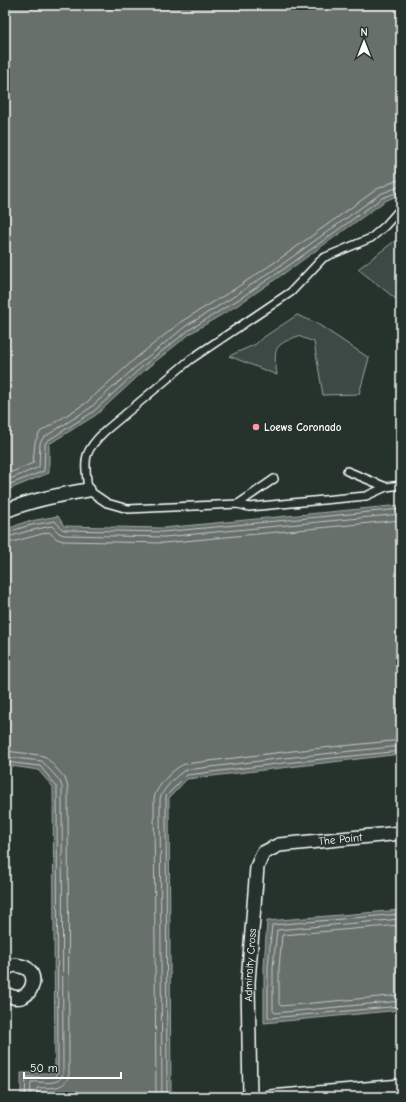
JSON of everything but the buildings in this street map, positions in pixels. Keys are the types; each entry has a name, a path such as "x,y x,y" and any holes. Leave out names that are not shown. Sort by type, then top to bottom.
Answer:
{"street":[{"path":"5,511 20,505 54,496 88,490"},
{"name":"The Point","path":"279,845 401,833"},
{"name":"Admiralty Cross","path":"250,1097 248,982 257,867 263,853 279,845"},
{"path":"5,970 16,965 23,966 29,970 33,984 30,991 25,996 18,998 10,997 5,993"},
{"path":"270,1097 401,1086"}],"lane":[{"path":"401,208 385,226 371,238 323,258 291,292 191,358 105,431 93,443 88,451 85,462 88,490 107,503 128,509 238,504 249,507 366,496 386,487 401,485"},
{"path":"347,471 386,487"},
{"path":"238,504 274,479"}],"shaded area":[{"path":"396,240 401,252 401,303 358,269"},
{"path":"297,315 316,323 369,358 359,394 323,395 314,342 298,336 279,346 275,354 277,375 229,356 256,344"}],"water":[{"path":"5,5 401,5 401,194 385,201 238,305 191,333 146,369 96,415 49,444 49,473 5,491"},
{"path":"401,505 401,754 187,779 169,798 171,1097 21,1097 21,1073 55,1073 53,787 38,770 5,765 5,530 25,522 58,516 64,526 163,528"},
{"path":"401,910 401,1010 264,1023 264,967 267,921"}],"place":[{"name":"Loews Coronado","path":"256,427"}]}
